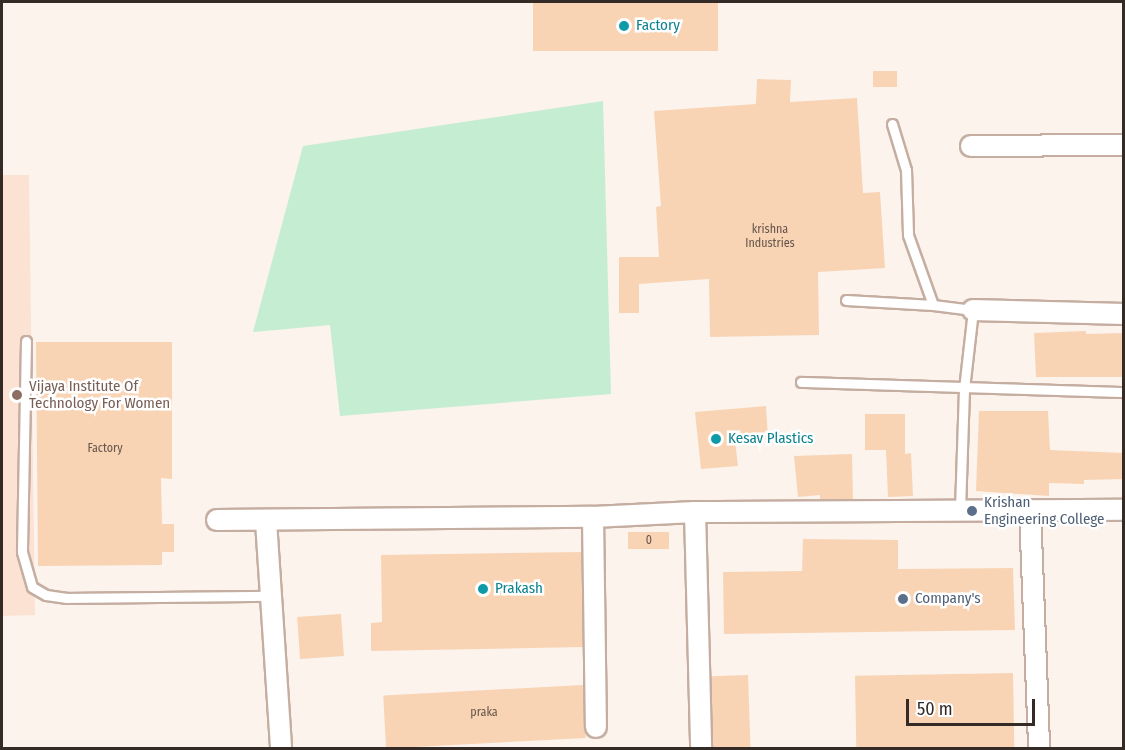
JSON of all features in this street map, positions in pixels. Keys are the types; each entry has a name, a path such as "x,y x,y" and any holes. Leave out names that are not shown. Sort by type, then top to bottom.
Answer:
{"street":[{"path":"971,146 1124,145"},
{"path":"973,310 1124,314"},
{"path":"1030,510 1039,748"},
{"path":"217,520 593,517 695,512 1124,510"},
{"path":"695,512 701,748"},
{"path":"593,517 596,727"},
{"path":"266,521 281,748"}],"lane":[{"path":"892,124 906,170 908,235 933,305"},
{"path":"846,300 933,305 973,310 964,389 960,511"},
{"path":"26,341 22,552 32,587 46,595 67,598 271,596"},
{"path":"801,382 964,389 1124,392"}],"shaded area":[{"name":"Vijaya Institute Of Technology For Women","path":"2,175 29,175 35,615 2,616"}],"green space":[{"path":"603,101 611,394 340,416 330,325 253,332 303,146"}],"building":[{"name":"Factory","path":"533,2 718,2 718,51 533,51"},
{"path":"873,71 897,71 897,87 873,87"},
{"path":"757,79 791,80 790,102 857,98 863,193 880,192 885,268 818,272 819,335 710,337 709,279 639,284 639,313 619,313 619,257 659,257 656,207 661,206 654,111 756,104"},
{"path":"1086,331 1086,334 1124,333 1124,377 1036,377 1034,333"},
{"path":"36,342 172,342 172,479 161,478 162,524 174,524 174,552 162,552 162,565 38,566"},
{"name":"Kesav Plastics","path":"766,406 768,439 735,440 738,466 701,469 695,412"},
{"path":"979,411 1048,411 1050,450 1124,453 1124,479 1084,480 1084,484 1049,483 1049,496 976,491"},
{"path":"865,414 905,414 905,454 911,453 913,496 888,497 886,450 865,450"},
{"path":"852,454 853,499 820,499 820,495 798,497 794,456"},
{"path":"628,532 669,532 669,549 628,549"},
{"path":"803,539 898,540 898,569 1013,568 1015,630 724,634 723,572 802,571"},
{"name":"Prakash","path":"582,552 583,647 371,651 371,623 382,622 381,555"},
{"path":"341,614 344,656 300,659 297,617"},
{"path":"1013,673 1014,748 856,748 855,676"},
{"path":"748,675 751,748 714,748 711,676"},
{"path":"583,685 586,738 386,748 383,695"}],"place":[{"name":"Factory","path":"624,26"},
{"name":"Vijaya Institute Of Technology For Women","path":"17,395"},
{"name":"Kesav Plastics","path":"716,439"},
{"name":"Krishan Engineering College","path":"972,511"},
{"name":"Prakash","path":"483,589"},
{"name":"Company's","path":"903,599"}]}
